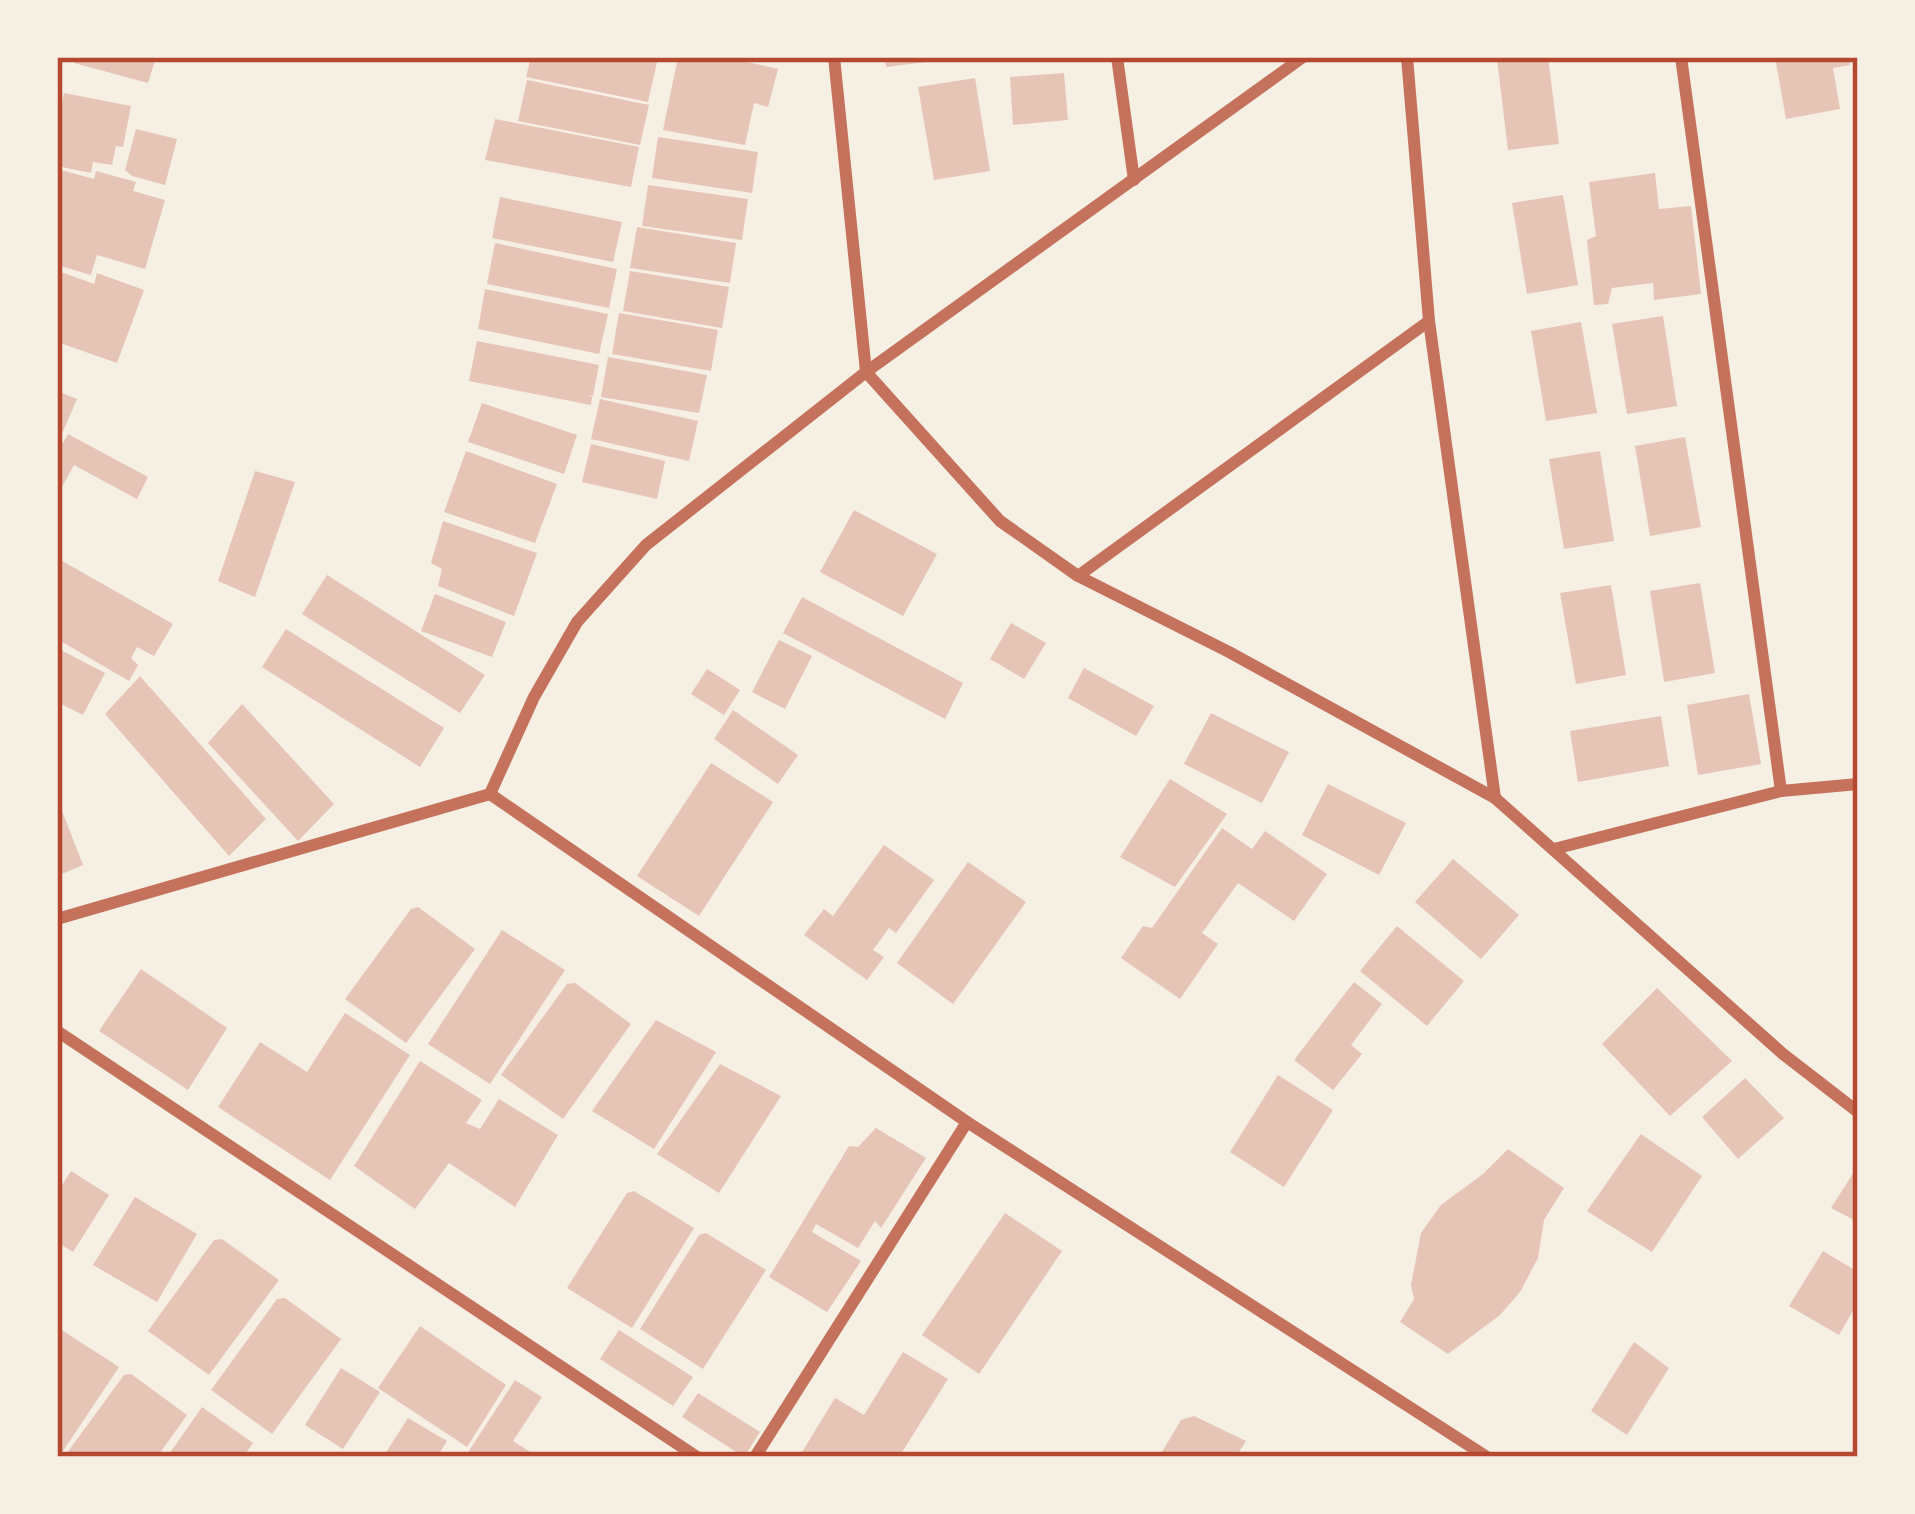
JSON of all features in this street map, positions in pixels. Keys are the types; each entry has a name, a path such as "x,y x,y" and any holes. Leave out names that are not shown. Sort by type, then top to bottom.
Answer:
{"street":[{"path":"834,57 866,372 1000,521 1078,576 1229,652 1495,798 1783,1054 1855,1106"},
{"path":"1117,57 1134,180"},
{"path":"57,920 490,794 534,698 577,622 646,545 866,372 1303,57"},
{"path":"1407,57 1429,322 1495,798"},
{"path":"1681,57 1781,790"},
{"path":"1078,576 1429,322"},
{"path":"1554,849 1781,790 1858,784"},
{"path":"490,794 967,1122 1487,1457"},
{"path":"57,1031 697,1457"},
{"path":"755,1457 967,1122"}],"building":[{"path":"76,57 156,57 148,83 74,63"},
{"path":"531,57 631,57 657,62 648,102 526,77"},
{"path":"678,57 726,57 778,69 768,107 754,103 745,145 663,130"},
{"path":"885,57 943,57 943,60 886,67"},
{"path":"1548,57 1559,144 1508,150 1497,59"},
{"path":"1775,57 1848,57 1850,65 1833,68 1840,109 1786,119"},
{"path":"1064,73 1068,120 1013,125 1010,77"},
{"path":"975,78 990,171 934,180 918,87"},
{"path":"527,80 649,105 640,145 518,121"},
{"path":"64,93 131,106 123,147 116,146 112,165 93,162 91,173 57,166 57,125"},
{"path":"495,119 639,147 631,187 485,160"},
{"path":"136,129 177,139 165,185 125,170"},
{"path":"658,137 758,152 752,193 652,178"},
{"path":"57,169 94,179 96,171 136,182 133,191 165,200 145,269 97,255 91,275 57,265"},
{"path":"1655,173 1659,209 1691,206 1701,294 1654,300 1653,283 1612,288 1608,304 1594,305 1587,240 1596,236 1589,182"},
{"path":"648,185 748,199 742,240 642,226"},
{"path":"1563,195 1578,285 1527,294 1512,203"},
{"path":"500,197 622,222 613,262 492,238"},
{"path":"637,227 736,243 730,283 630,268"},
{"path":"495,243 617,269 609,308 487,284"},
{"path":"630,271 729,287 722,328 623,311"},
{"path":"61,272 94,284 97,273 144,290 117,363 57,342"},
{"path":"485,289 608,314 599,354 478,329"},
{"path":"619,313 718,330 711,371 612,354"},
{"path":"1663,316 1677,406 1627,414 1612,324"},
{"path":"1581,322 1597,413 1546,421 1531,331"},
{"path":"477,341 599,365 593,396 589,395 591,405 469,381"},
{"path":"608,357 707,375 699,413 601,397"},
{"path":"57,391 77,399 61,436 57,434"},
{"path":"600,399 698,421 689,461 591,439"},
{"path":"482,403 577,435 564,474 468,442"},
{"path":"68,434 148,477 137,499 74,465 57,496 57,439 63,443"},
{"path":"1685,437 1701,527 1650,536 1635,446"},
{"path":"591,444 665,461 657,499 582,482"},
{"path":"466,451 557,484 535,543 444,512"},
{"path":"1600,451 1614,541 1564,549 1549,459"},
{"path":"255,471 295,482 255,597 218,581"},
{"path":"854,510 937,554 903,616 820,572"},
{"path":"443,521 537,553 514,616 438,586 442,569 431,563"},
{"path":"57,558 173,624 154,656 137,647 131,658 138,665 129,681 57,639"},
{"path":"327,575 485,675 460,713 302,614"},
{"path":"1700,583 1715,673 1664,682 1650,591"},
{"path":"1611,585 1626,675 1576,684 1560,593"},
{"path":"435,594 506,622 492,657 421,631"},
{"path":"802,597 963,683 945,719 783,633"},
{"path":"1011,623 1046,643 1024,679 990,659"},
{"path":"286,629 444,728 420,767 262,667"},
{"path":"779,640 812,656 785,709 752,692"},
{"path":"57,648 105,673 83,715 57,702"},
{"path":"1084,668 1154,706 1136,736 1068,698"},
{"path":"707,669 740,690 724,715 691,694"},
{"path":"140,676 266,819 229,856 105,714"},
{"path":"1749,694 1761,764 1698,775 1687,705"},
{"path":"242,704 334,804 298,841 208,743"},
{"path":"733,710 798,755 778,784 714,739"},
{"path":"1211,713 1289,752 1262,803 1184,764"},
{"path":"1661,716 1669,766 1578,782 1570,731"},
{"path":"711,763 773,802 699,916 637,876"},
{"path":"1170,779 1227,814 1175,887 1120,857"},
{"path":"1328,784 1406,823 1379,875 1302,835"},
{"path":"57,798 83,865 57,876"},
{"path":"1222,828 1252,849 1265,831 1327,874 1294,921 1238,883 1202,933 1218,944 1180,999 1121,958 1143,926 1152,928"},
{"path":"884,845 934,880 896,933 889,928 873,950 884,957 867,980 804,935 824,909 833,916"},
{"path":"1453,859 1519,915 1481,959 1415,902"},
{"path":"968,862 1026,902 953,1004 897,963"},
{"path":"418,907 475,949 406,1043 345,999 411,909"},
{"path":"1397,926 1464,981 1427,1026 1360,971"},
{"path":"502,930 565,970 490,1084 428,1044"},
{"path":"141,969 227,1028 188,1090 99,1031"},
{"path":"1354,982 1382,1004 1351,1045 1362,1054 1333,1090 1294,1060"},
{"path":"575,983 631,1024 563,1119 501,1075 567,984"},
{"path":"1657,988 1732,1061 1670,1116 1602,1044"},
{"path":"345,1013 410,1055 330,1180 218,1107 260,1042 307,1072"},
{"path":"656,1020 716,1052 654,1149 592,1111"},
{"path":"420,1061 482,1100 466,1123 480,1129 499,1099 558,1135 515,1207 449,1163 415,1209 354,1166"},
{"path":"720,1064 781,1096 719,1193 657,1154"},
{"path":"1278,1075 1333,1110 1284,1187 1230,1152"},
{"path":"1745,1078 1784,1118 1738,1159 1702,1117"},
{"path":"876,1128 926,1158 881,1228 875,1221 858,1248 816,1224 812,1232 861,1261 827,1312 769,1277 849,1146 858,1147"},
{"path":"1641,1134 1702,1176 1652,1252 1587,1211"},
{"path":"1508,1149 1564,1188 1544,1220 1538,1258 1520,1292 1500,1315 1448,1354 1400,1322 1414,1299 1411,1285 1421,1233 1441,1205"},
{"path":"71,1171 109,1195 73,1252 57,1242 57,1193"},
{"path":"1854,1172 1858,1175 1858,1222 1831,1208"},
{"path":"634,1191 694,1228 632,1328 567,1288 627,1193"},
{"path":"135,1197 197,1234 157,1302 93,1265"},
{"path":"1005,1213 1062,1251 979,1374 922,1335"},
{"path":"706,1233 766,1270 703,1369 640,1329 699,1235"},
{"path":"222,1239 279,1280 209,1375 148,1331 214,1240"},
{"path":"1823,1251 1858,1272 1858,1302 1839,1335 1789,1306"},
{"path":"285,1298 341,1339 272,1434 211,1390 277,1299"},
{"path":"420,1326 506,1385 467,1447 378,1388"},
{"path":"57,1329 119,1367 59,1457 57,1457"},
{"path":"619,1330 693,1377 673,1406 600,1359"},
{"path":"1634,1342 1669,1368 1627,1435 1591,1411"},
{"path":"903,1352 948,1379 899,1457 799,1457 835,1398 864,1415"},
{"path":"341,1368 380,1392 343,1449 305,1425"},
{"path":"131,1374 187,1415 157,1457 64,1457 124,1375"},
{"path":"515,1380 542,1397 513,1441 538,1457 465,1457"},
{"path":"698,1393 760,1432 744,1457 682,1417"},
{"path":"202,1407 253,1443 243,1457 167,1457"},
{"path":"1194,1416 1246,1441 1236,1457 1159,1457 1181,1420"},
{"path":"408,1418 447,1441 437,1457 383,1457"}]}
